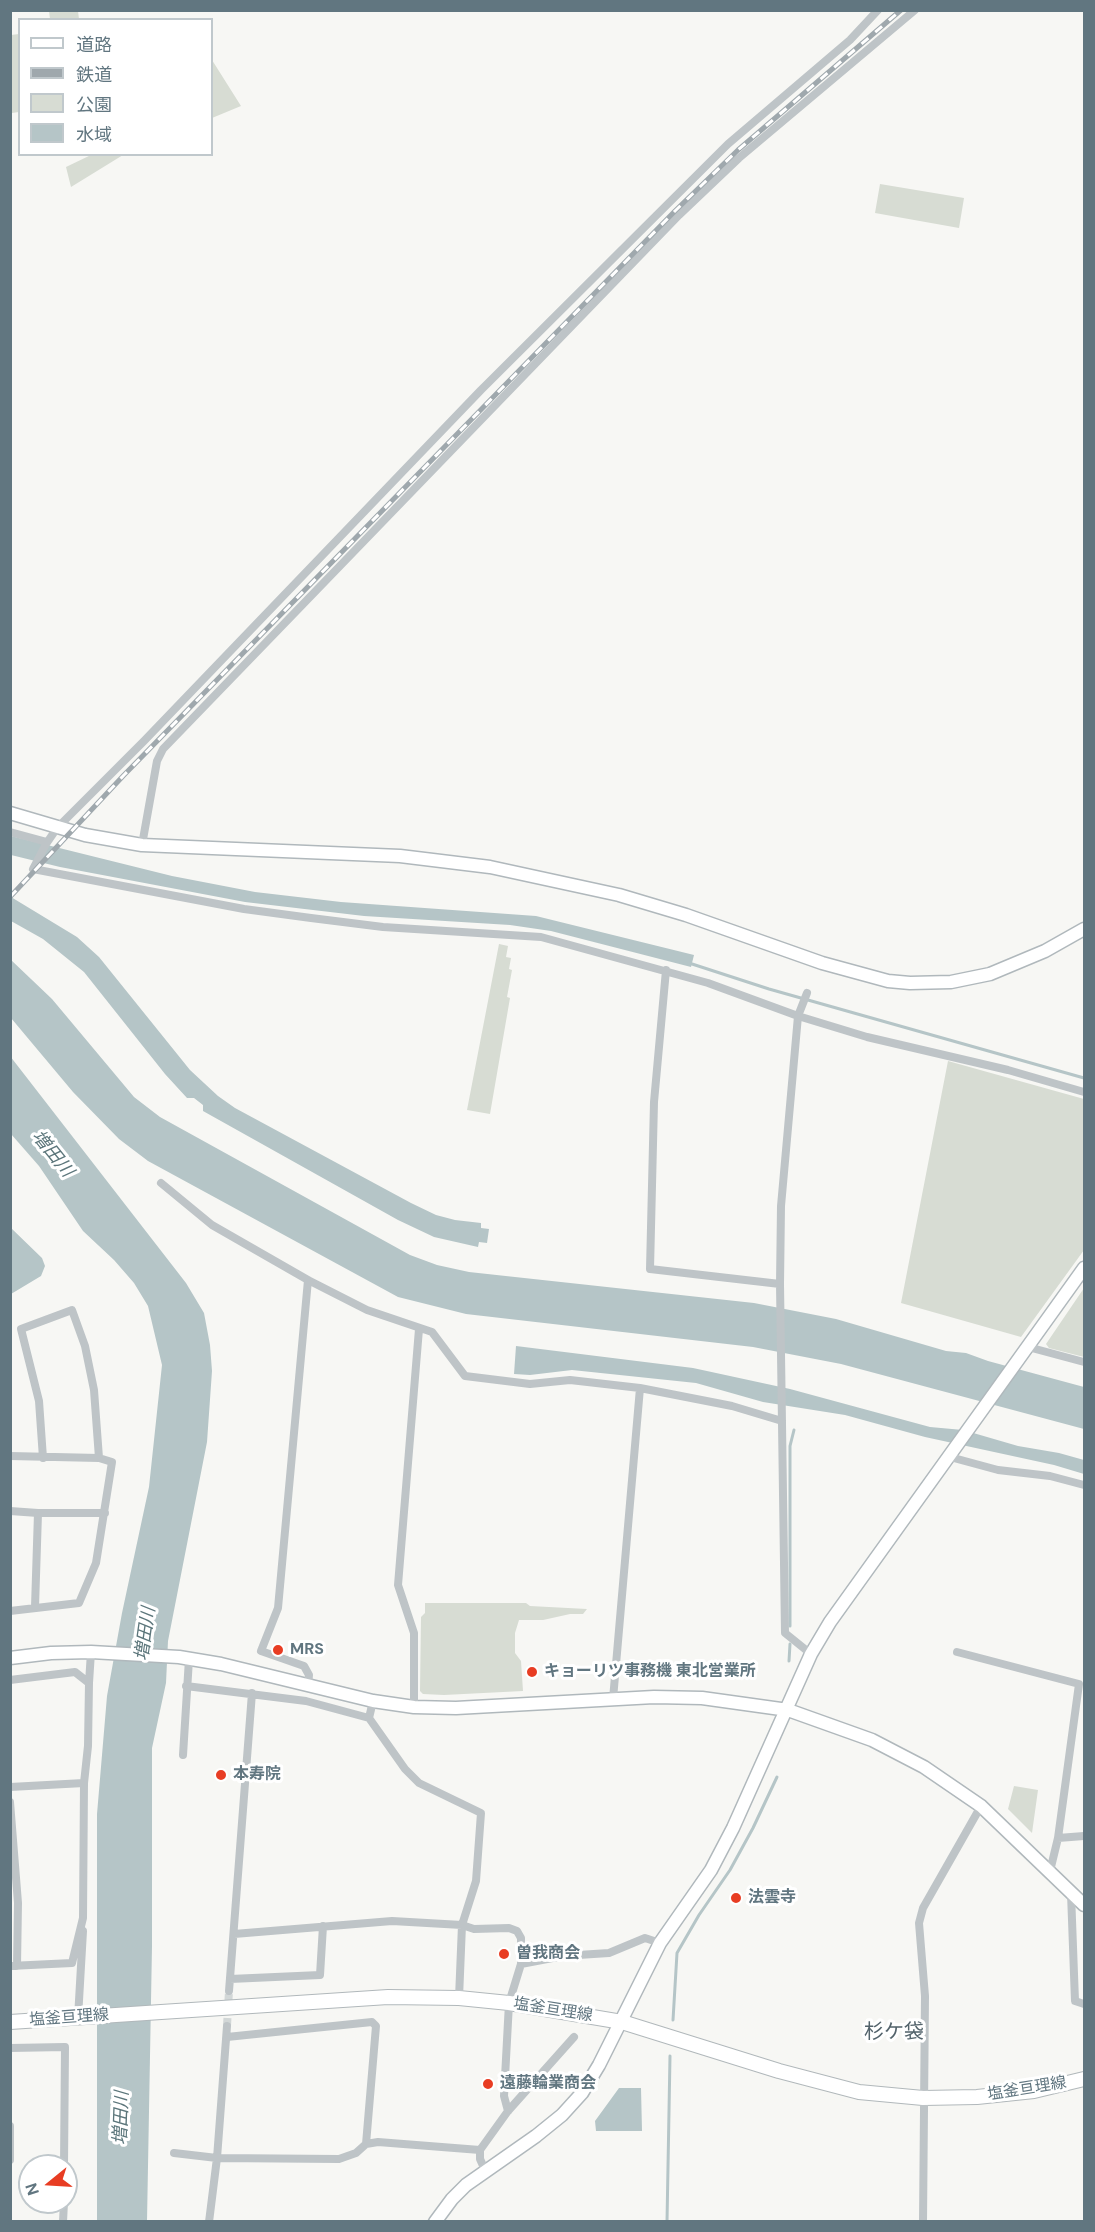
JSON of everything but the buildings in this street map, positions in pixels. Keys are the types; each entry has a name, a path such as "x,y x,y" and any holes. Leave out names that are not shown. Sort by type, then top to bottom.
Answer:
{"main road":[{"name":"塩釜亘理線","path":"10,2022 388,1997 459,1998 509,2003 622,2022 819,2083 859,2092 923,2098 977,2097 1034,2091 1084,2079"}],"street":[{"path":"878,10 850,40 728,144 562,308 144,741 57,828 46,843 33,869 255,911 383,927 541,937 666,970 867,1037 1008,1070 1084,1092"},
{"path":"142,845 157,761 163,749 679,215 739,158 915,10"},
{"path":"10,813 85,835 142,845 400,856 490,867 619,895 686,915 845,970 888,981 951,982 990,974 1045,951 1084,929"},
{"path":"10,832 46,843"},
{"path":"666,970 654,1102 650,1269 780,1284"},
{"path":"807,993 799,1014 781,1206 780,1299 785,1633 811,1654"},
{"path":"161,1183 212,1225 308,1280 367,1310 432,1332 465,1376 530,1384 570,1380 640,1388 732,1406 782,1419"},
{"path":"435,2222 452,2199 485,2170 536,2136 562,2115 582,2093 622,2022 660,1943 711,1870 788,1710 811,1654 830,1622 1084,1268"},
{"path":"308,1280 278,1608 261,1651 304,1666 309,1675 309,1686"},
{"path":"10,1332 72,1310 85,1346 94,1390 99,1458"},
{"path":"21,1329 39,1401 43,1458"},
{"path":"414,1707 414,1633 398,1585 418,1329"},
{"path":"1028,1347 1084,1362"},
{"path":"613,1698 640,1388"},
{"path":"952,1454 998,1470 1050,1476 1084,1485"},
{"path":"10,1456 99,1458 112,1462 96,1563 79,1603 10,1611"},
{"path":"10,1511 105,1513"},
{"path":"34,1607 38,1513"},
{"path":"81,2018 84,1783 88,1746 89,1683 97,1652"},
{"path":"10,1658 51,1653 97,1652 184,1658 221,1664 373,1701 414,1707 456,1708 613,1698 702,1698 788,1710 882,1745 924,1767 981,1806 1084,1905"},
{"path":"957,1652 1079,1684 1058,1838 1050,1870"},
{"path":"183,1755 186,1686 184,1658"},
{"path":"10,1680 75,1672 89,1683"},
{"path":"186,1686 306,1701 369,1718 405,1769 419,1783 481,1813 476,1881 462,1925 459,1998"},
{"path":"229,1991 252,1693"},
{"path":"369,1718 373,1701"},
{"path":"10,1787 84,1783"},
{"path":"10,1802 18,1903 14,1966 72,1963 83,1918"},
{"path":"923,2222 925,1996 919,1923 923,1908 981,1806"},
{"path":"1058,1838 1084,1836"},
{"path":"1071,1893 1075,2001 1084,2004"},
{"path":"234,1934 392,1921 462,1925 474,1929 509,1928 517,1931 520,1938 521,1964 509,2003 504,2096 508,2111"},
{"path":"230,1979 320,1975 322,1926"},
{"path":"521,1964 563,1956 609,1953 645,1938 660,1943"},
{"path":"226,2037 372,2022 376,2026 366,2144"},
{"path":"209,2222 217,2158 227,2026"},
{"path":"485,2170 480,2159 480,2150 508,2111 574,2037"},
{"path":"10,2048 65,2047 64,2154"},
{"path":"10,2126 10,2160"},
{"path":"174,2154 217,2158 339,2159 356,2153 366,2144 378,2142 480,2150"}],"green space":[{"path":"49,11 78,11 79,18 50,18"},
{"path":"18,34 18,112 12,113 11,35"},
{"path":"213,62 241,106 213,118"},
{"path":"89,156 121,156 71,187 66,167"},
{"path":"880,184 964,198 959,228 875,213"},
{"path":"499,944 508,946 506,957 511,958 509,969 512,970 507,997 510,998 490,1114 467,1110"},
{"path":"948,1061 1084,1099 1084,1250 1021,1337 901,1303"},
{"path":"1084,1288 1084,1357 1049,1348 1046,1344"},
{"path":"425,1603 526,1603 530,1606 587,1609 583,1614 570,1614 543,1620 519,1620 515,1633 515,1653 521,1661 523,1691 444,1695 423,1694 420,1691 421,1617 425,1613"},
{"path":"1014,1786 1038,1790 1032,1833 1008,1809"}],"water":[{"path":"11,836 172,876 255,892 341,902 536,916 694,955 691,967 551,931 510,925 364,916 245,902 60,867 11,855"},
{"path":"11,897 77,937 99,957 190,1070 218,1096 235,1108 411,1203 436,1215 481,1223 481,1228 489,1229 487,1243 479,1242 478,1247 434,1237 398,1220 203,1111 203,1105 194,1098 187,1098 165,1074 84,972 43,939 11,921"},
{"path":"10,959 52,999 134,1097 160,1117 410,1255 437,1265 469,1272 754,1303 836,1319 1084,1387 1084,1429 841,1364 753,1347 466,1314 398,1297 148,1161 119,1139 73,1092 11,1018"},
{"name":"増田川","path":"10,1056 186,1283 204,1313 210,1345 212,1371 207,1442 168,1641 166,1683 152,1748 152,1946 147,2221 97,2221 97,1814 107,1696 149,1487 162,1365 148,1306 134,1283 114,1260 83,1231 39,1166 11,1134"},
{"path":"11,1228 42,1258 45,1266 41,1276 11,1294"},
{"path":"516,1346 693,1368 790,1389 930,1427 963,1430 1018,1446 1084,1460 1084,1474 1054,1465 925,1437 845,1415 763,1402 696,1383 572,1370 530,1375 514,1374"},
{"path":"619,2088 641,2088 642,2131 596,2131 595,2121"}],"waterway":[{"path":"689,963 769,989 1084,1078"},
{"path":"790,1626 790,1446 794,1430"},
{"path":"789,1661 790,1644"},
{"path":"673,2020 677,1953 699,1915 730,1870 777,1777"},
{"path":"667,2222 670,2056"}],"tunnel":[{"path":"227,2026 229,1991"}],"railway":[{"path":"10,897 124,775 675,211 738,150 901,10"}],"place":[{"name":"MRS","path":"278,1650"},
{"name":"キョーリツ事務機 東北営業所","path":"532,1672"},
{"name":"本寿院","path":"221,1775"},
{"name":"法雲寺","path":"736,1898"},
{"name":"曽我商会","path":"504,1954"},
{"name":"遠藤輪業商会","path":"488,2084"}],"district":[{"name":"杉ケ袋","path":"894,2033"}]}
